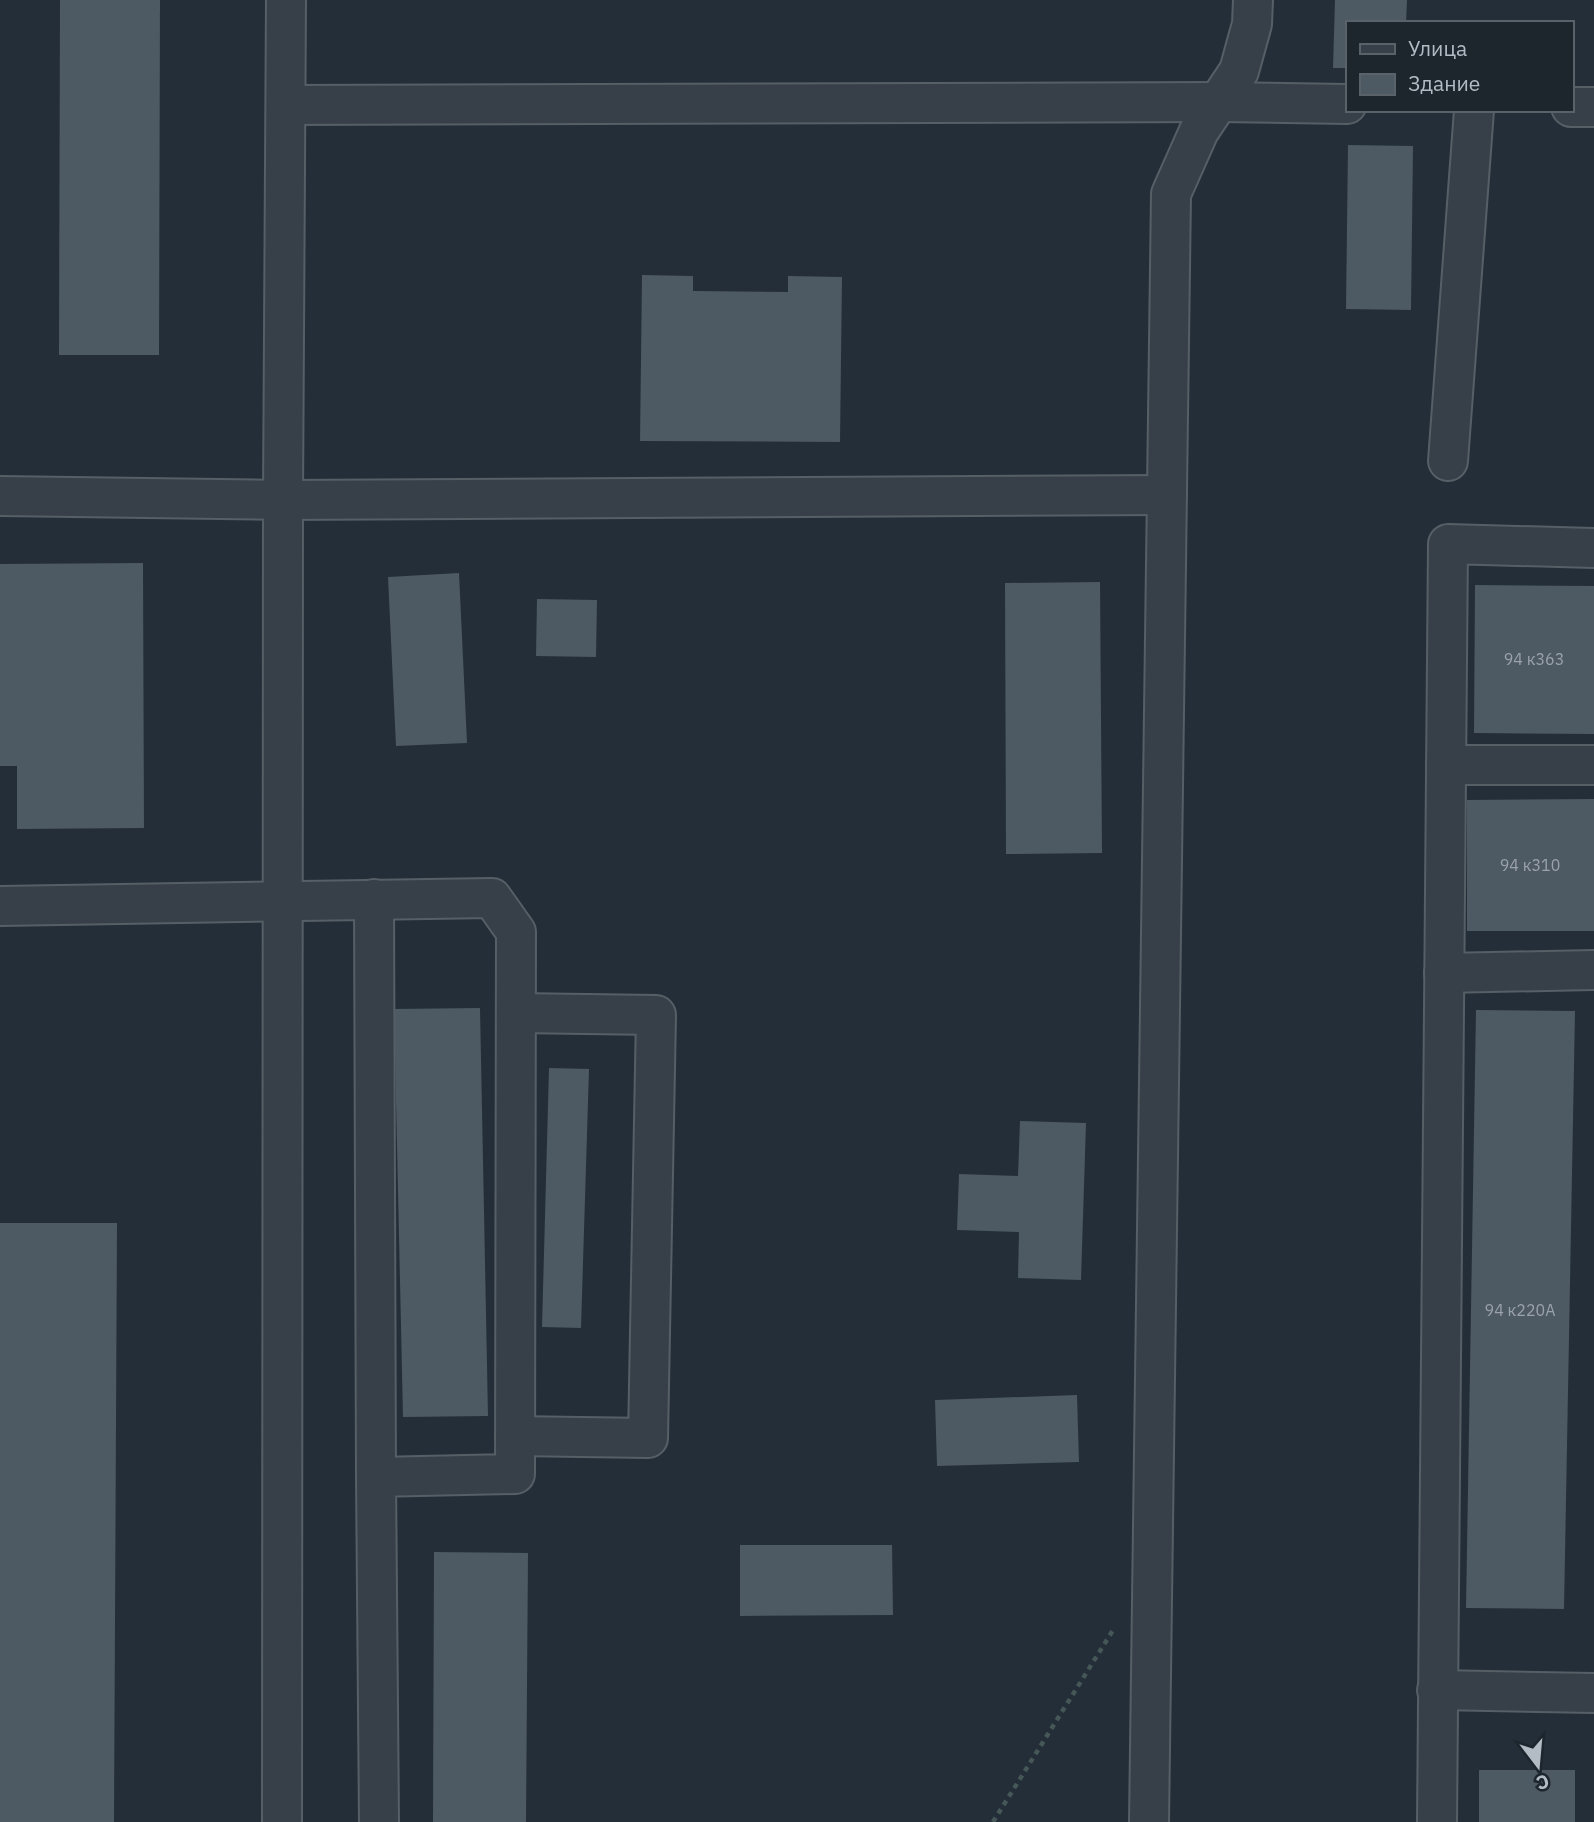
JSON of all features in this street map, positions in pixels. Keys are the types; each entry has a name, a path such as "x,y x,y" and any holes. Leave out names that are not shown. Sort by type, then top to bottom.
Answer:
{"lane":[{"path":"282,1822 286,0"},
{"path":"1149,1822 1171,194 1199,131 1239,71 1252,24 1253,0"},
{"path":"286,105 1218,102 1346,104"},
{"path":"1573,107 1594,107"},
{"path":"1448,461 1474,112"},
{"path":"0,496 283,500 1167,495"},
{"path":"1437,1822 1448,544 1594,548"},
{"path":"1446,765 1594,765"},
{"path":"0,906 492,898 516,932 515,1474 376,1477"},
{"path":"373,899 379,1822"},
{"path":"1444,973 1594,970"},
{"path":"515,1436 648,1438 656,1015 516,1013"},
{"path":"1437,1690 1594,1693"}],"path":[{"path":"993,1822 1116,1625"}],"building":[{"path":"60,0 160,0 159,355 59,355"},
{"path":"1335,0 1407,0 1406,21 1346,21 1346,68 1333,68"},
{"path":"1348,145 1413,146 1411,310 1346,309"},
{"path":"642,275 693,276 693,291 788,292 788,276 842,277 840,442 640,441"},
{"path":"143,563 144,828 17,829 17,766 0,766 0,564"},
{"path":"459,573 467,743 396,746 388,577"},
{"path":"1100,582 1102,853 1006,854 1005,583"},
{"path":"1475,585 1594,586 1594,734 1474,733"},
{"path":"537,599 597,600 596,657 536,656"},
{"path":"1594,799 1594,931 1467,931 1467,800"},
{"path":"480,1008 488,1416 403,1417 394,1009"},
{"path":"1476,1010 1575,1011 1564,1609 1466,1608"},
{"path":"549,1068 589,1069 581,1328 542,1327"},
{"path":"1020,1121 1086,1123 1081,1280 1018,1278 1019,1232 957,1230 959,1174 1018,1176"},
{"path":"0,1223 117,1223 114,1822 0,1822"},
{"path":"1077,1395 1079,1462 937,1466 935,1400"},
{"path":"740,1545 892,1545 893,1615 740,1616"},
{"path":"434,1552 528,1553 526,1822 433,1822"},
{"path":"1479,1770 1575,1770 1575,1822 1479,1822"}]}
